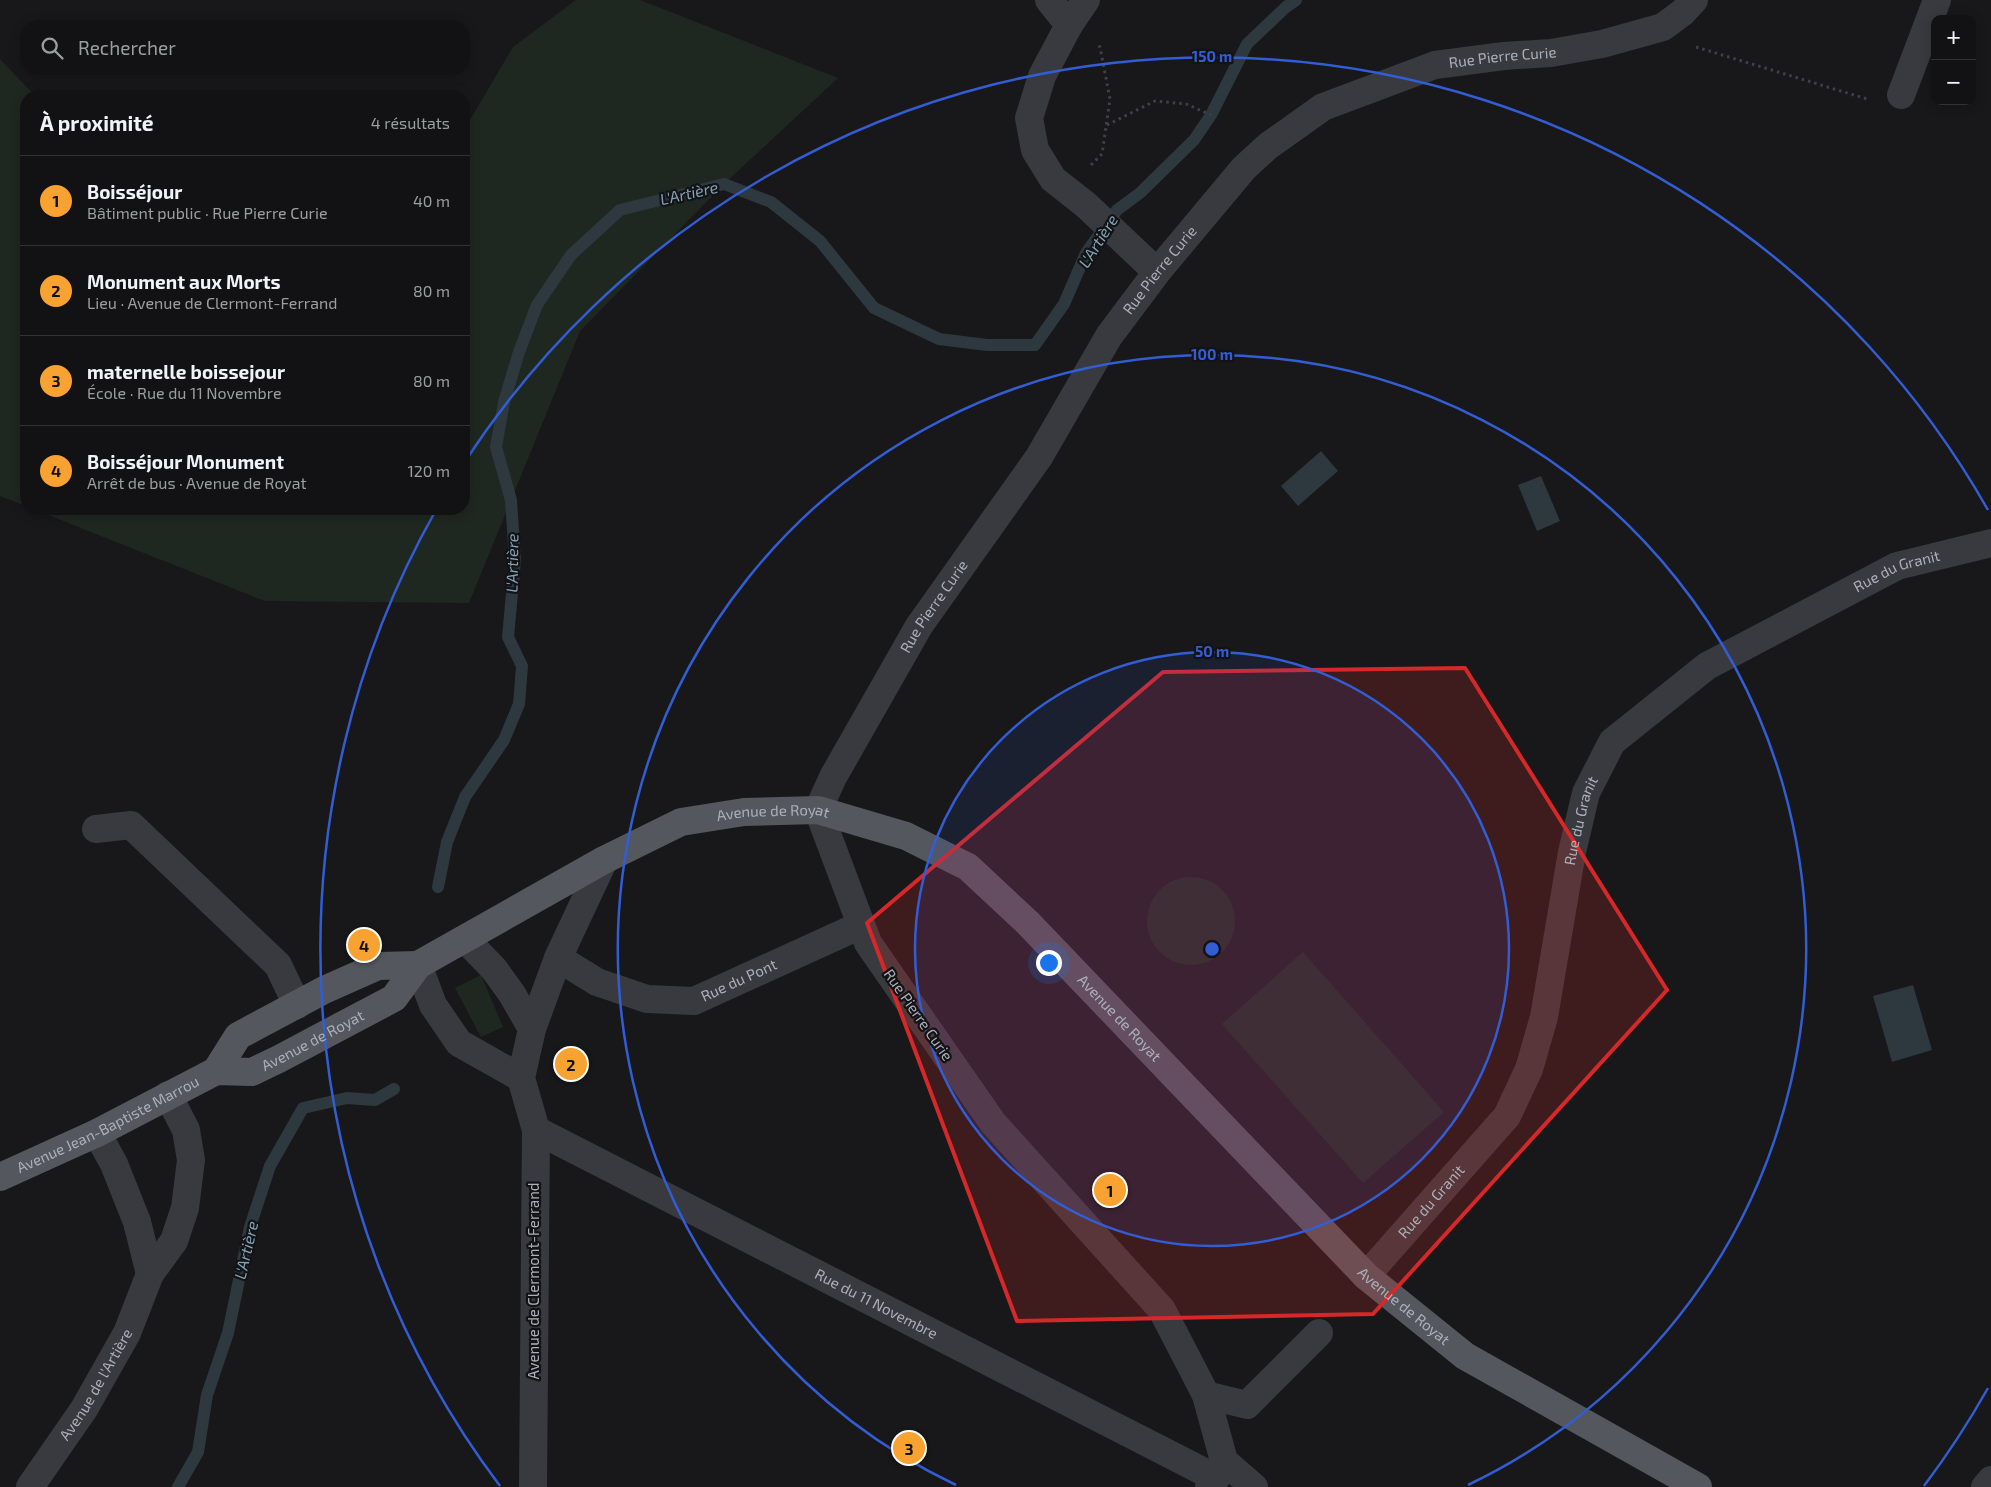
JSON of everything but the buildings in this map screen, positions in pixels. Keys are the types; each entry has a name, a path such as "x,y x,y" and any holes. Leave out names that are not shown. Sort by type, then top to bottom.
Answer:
{"main road":[{"name":"Avenue de Royat","path":"216,1071 252,1072 394,998 418,965 604,860 681,822 744,812 818,810 906,836 968,867 1028,923 1366,1276 1465,1356 1698,1487"},
{"name":"Avenue de Royat","path":"216,1071 238,1036 324,990 378,966 418,965"},
{"name":"Avenue Jean-Baptiste Marrou","path":"0,1177 97,1132 216,1071"}],"street":[{"path":"1049,0 1070,25"},
{"path":"1086,0 1042,76 1028,118 1035,150 1053,178 1086,205 1157,272"},
{"name":"Rue Pierre Curie","path":"1216,1476 1206,1395 1162,1310 993,1123 868,943 818,810 833,776 919,626 1039,457 1110,336 1157,272 1244,168 1268,146 1323,107 1435,65 1504,56 1551,53 1602,44 1663,28 1683,12 1694,0"},
{"path":"1901,95 1937,0"},
{"name":"Rue du Granit","path":"1366,1276 1508,1116 1529,1069 1544,1017 1572,852 1586,794 1612,742 1707,666 1897,566 1991,543"},
{"path":"96,829 131,825 278,965 297,1005"},
{"name":"Avenue de Clermont-Ferrand","path":"534,1487 536,1130 521,1078 532,1029 558,958 604,860"},
{"name":"Rue du Pont","path":"558,958 597,982 647,999 694,1001 861,925"},
{"path":"465,939 494,969 512,994 532,1029"},
{"path":"418,965 433,1005 459,1043 521,1078"},
{"name":"Avenue de l'Artière","path":"30,1487 84,1409 127,1333 150,1274 174,1241 186,1208 191,1160 186,1130 168,1095"},
{"name":"Rue du 11 Novembre","path":"536,1130 1216,1476 1254,1487"},
{"path":"97,1132 114,1164 137,1222 150,1274"},
{"path":"1206,1395 1248,1405 1319,1333"},
{"path":"1985,1487 1991,1480"}],"path":[{"path":"1070,25 1100,47 1110,99 1102,154"},
{"path":"1663,28 1690,45 1877,102 1901,95"},
{"path":"1107,125 1155,101 1186,104 1211,115"}],"highlighted area":[{"path":"1465,668 1667,990 1373,1314 1017,1321 867,923 1163,672"}],"shaded area":[{"path":"576,0 640,0 838,78 724,184 580,331 469,603 265,601 48,515 470,515 470,120 513,47"},
{"path":"0,59 29,90 20,90 20,504 0,496"},
{"path":"1321,451 1338,471 1298,506 1281,486"},
{"path":"1541,476 1560,521 1537,531 1518,485"},
{"path":"1191,877 1208,880 1222,890 1232,904 1235,921 1232,938 1222,952 1208,962 1191,965 1174,962 1160,952 1150,938 1147,921 1150,904 1160,890 1174,880"},
{"path":"1303,952 1444,1112 1363,1183 1222,1024"},
{"path":"481,975 503,1027 481,1037 455,988"},
{"path":"1913,985 1932,1050 1892,1062 1873,996"}],"waterway":[{"name":"L'Artière","path":"438,887 447,842 465,797 504,740 519,704 522,666 508,637 515,560 511,500 496,447 504,402 519,352 537,305 571,255 620,210 724,184 771,202 820,241 874,308 939,339 987,345 1035,345 1064,304 1086,253 1117,210 1140,193 1194,140 1211,115 1247,44 1296,0"},
{"name":"L'Artière","path":"178,1487 198,1452 207,1395 228,1333 250,1227 270,1166 303,1108 347,1098 375,1100 394,1089"}],"place":[{"name":"Boisséjour Monument","path":"364,945"},
{"name":"Monument aux Morts","path":"571,1064"},
{"name":"Boisséjour","path":"1110,1190"},
{"name":"maternelle boissejour","path":"909,1448"}]}
